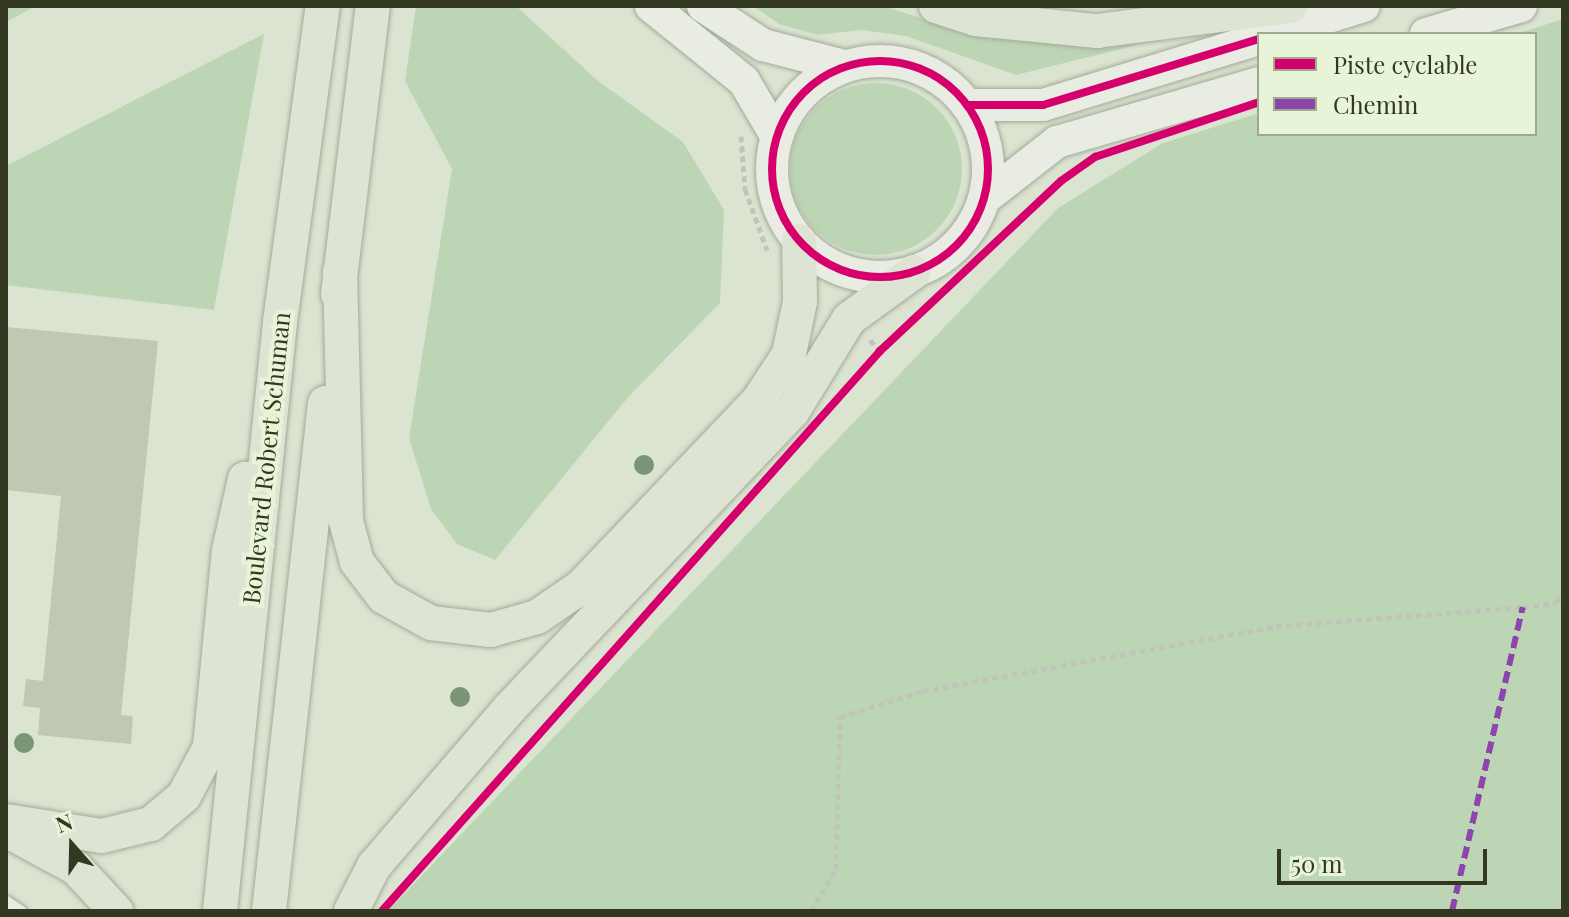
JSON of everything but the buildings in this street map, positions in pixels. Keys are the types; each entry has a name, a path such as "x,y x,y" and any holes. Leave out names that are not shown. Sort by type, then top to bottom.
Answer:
{"main road":[{"name":"Boulevard Robert Schuman","path":"220,911 280,322 323,6"},
{"path":"269,911 340,271 373,6"},
{"path":"651,6 744,81 777,137"},
{"path":"703,6 763,45 845,66 913,66 967,105 988,167 984,199"},
{"path":"936,6 976,19 1097,31 1290,6"},
{"path":"1280,32 1364,6"},
{"path":"1433,32 1521,6"},
{"path":"967,105 1043,105 1257,40"},
{"path":"340,271 346,521 357,562 384,597 431,623 491,630 537,617 581,587 759,400 789,354 800,302 774,192 777,137 803,93 845,66"},
{"path":"351,911 374,866 509,709 792,412 849,319 957,244 984,199 1057,142 1257,84"},
{"path":"786,251 852,273 914,272"},
{"path":"6,821 102,836 151,824 200,773 210,747 229,551 280,322"},
{"path":"6,830 76,868 116,911"}],"lane":[{"path":"6,901 21,911"}],"path":[{"path":"739,120 745,189 786,251"},
{"path":"849,319 880,351"},
{"path":"874,360 889,344"},
{"path":"811,911 836,869 840,717 923,691 1276,626 1523,607 1556,603 1563,593"}],"green space":[{"path":"6,6 36,6 6,22"},
{"path":"416,6 516,6 598,81 683,142 724,210 720,303 629,396 495,560 457,544 431,509 409,438 452,169 405,81"},
{"path":"753,6 883,6 988,39 1161,39 1016,75 906,36 861,30 817,35 779,24"},
{"path":"1563,19 1563,911 388,911 1058,208 1163,143 1257,114 1257,136 1537,136 1537,32 1522,32"},
{"path":"264,34 214,310 6,285 6,166"},
{"path":"876,83 909,89 937,108 956,136 962,169 956,202 937,230 909,249 876,255 843,249 815,230 796,202 790,169 796,136 815,108 843,89"}],"marked path":[{"path":"1452,911 1523,607"}],"cycle path":[{"path":"967,105 1043,105 1257,40"},
{"path":"880,61 901,63 921,70 956,93 979,128 986,148 988,169 986,190 979,210 956,245 921,268 901,275 880,277 859,275 839,268 804,245 781,210 774,190 772,169 774,148 781,128 804,93 839,70 859,63 880,61"},
{"path":"382,911 880,351 1061,181 1095,157 1257,103"}]}
